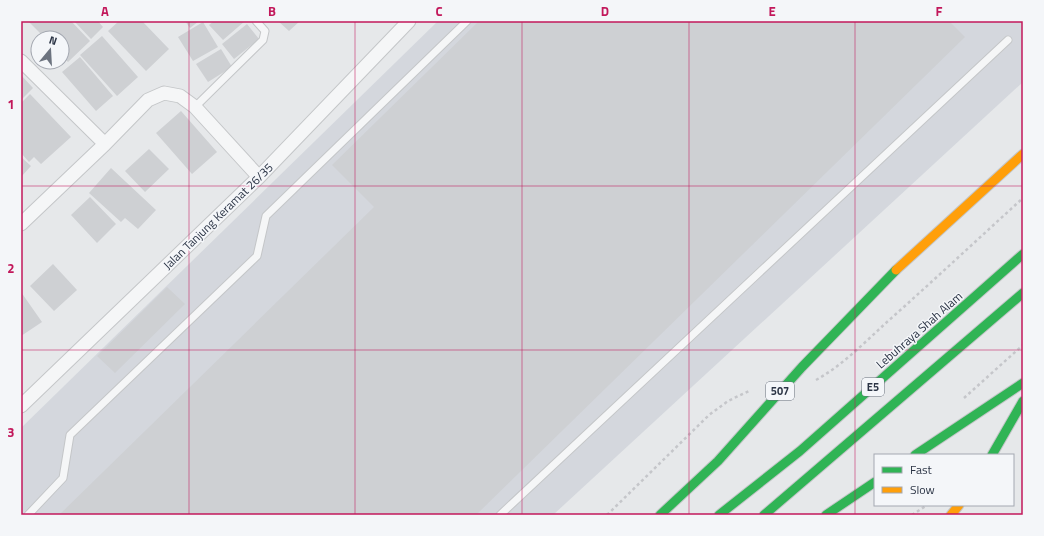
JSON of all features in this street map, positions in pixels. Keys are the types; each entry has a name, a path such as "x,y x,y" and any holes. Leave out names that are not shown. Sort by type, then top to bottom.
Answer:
{"main road":[{"name":"507","path":"660,515 718,462 802,367 891,275 1023,154"},
{"name":"Lebuhraya Shah Alam","path":"719,515 800,451 1023,254"},
{"name":"E5","path":"764,515 1023,293"},
{"path":"916,454 1023,383"},
{"path":"993,454 1023,401"},
{"path":"826,515 874,483"},
{"path":"950,515 958,506"}],"street":[{"name":"Jalan Tanjung Keramat 26/35","path":"21,406 259,177 409,21"},
{"path":"21,61 105,144"},
{"path":"21,224 105,144 148,100 164,93 180,96 195,106 259,177"}],"lane":[{"path":"195,106 263,40 265,31 256,21"},
{"path":"28,515 63,478 70,435 257,256 266,216 467,21"},
{"path":"500,515 1008,40"}],"path":[{"path":"815,381 826,375 936,279 1023,198"},
{"path":"962,402 965,397 1023,345"},
{"path":"607,515 709,415 728,401 751,390"},
{"path":"912,515 926,506"}],"shaded area":[{"path":"438,21 1023,21 1023,82 553,515 21,515 21,428"}],"building":[{"path":"28,21 71,21 90,41 70,60 70,30 37,30"},
{"path":"74,21 98,21 103,27 91,39"},
{"path":"119,21 142,21 169,49 146,71 108,31"},
{"path":"185,21 199,21 190,28"},
{"path":"214,21 245,21 223,40 209,25"},
{"path":"278,21 300,21 289,31"},
{"path":"479,21 949,21 965,37 476,515 59,515 374,207 332,165"},
{"path":"203,22 218,47 193,61 178,37"},
{"path":"247,24 259,39 234,59 222,44"},
{"path":"102,36 138,77 117,96 80,55"},
{"path":"221,49 232,67 208,82 196,64"},
{"path":"80,57 113,96 96,111 62,72 64,70 70,70 70,65"},
{"path":"21,75 33,88 21,100"},
{"path":"30,94 71,137 41,164 34,157 29,162 21,153 21,103"},
{"path":"181,111 217,152 192,174 156,133"},
{"path":"149,149 169,169 145,192 125,171"},
{"path":"21,157 31,166 21,177"},
{"path":"111,168 156,210 138,229 125,218 121,222 89,193"},
{"path":"90,197 116,224 97,243 71,215"},
{"path":"53,264 77,290 54,311 30,286"},
{"path":"167,287 185,304 115,373 97,356"},
{"path":"21,292 42,322 21,336"}],"traffic: fast":[{"path":"719,515 800,451 1023,254"},
{"path":"660,515 718,461 802,367 896,270"},
{"path":"764,515 1023,293"},
{"path":"916,454 1023,383"},
{"path":"993,454 1023,401"},
{"path":"826,515 874,483"}],"traffic: slow":[{"path":"896,270 1023,154"},
{"path":"951,515 958,506"}]}
